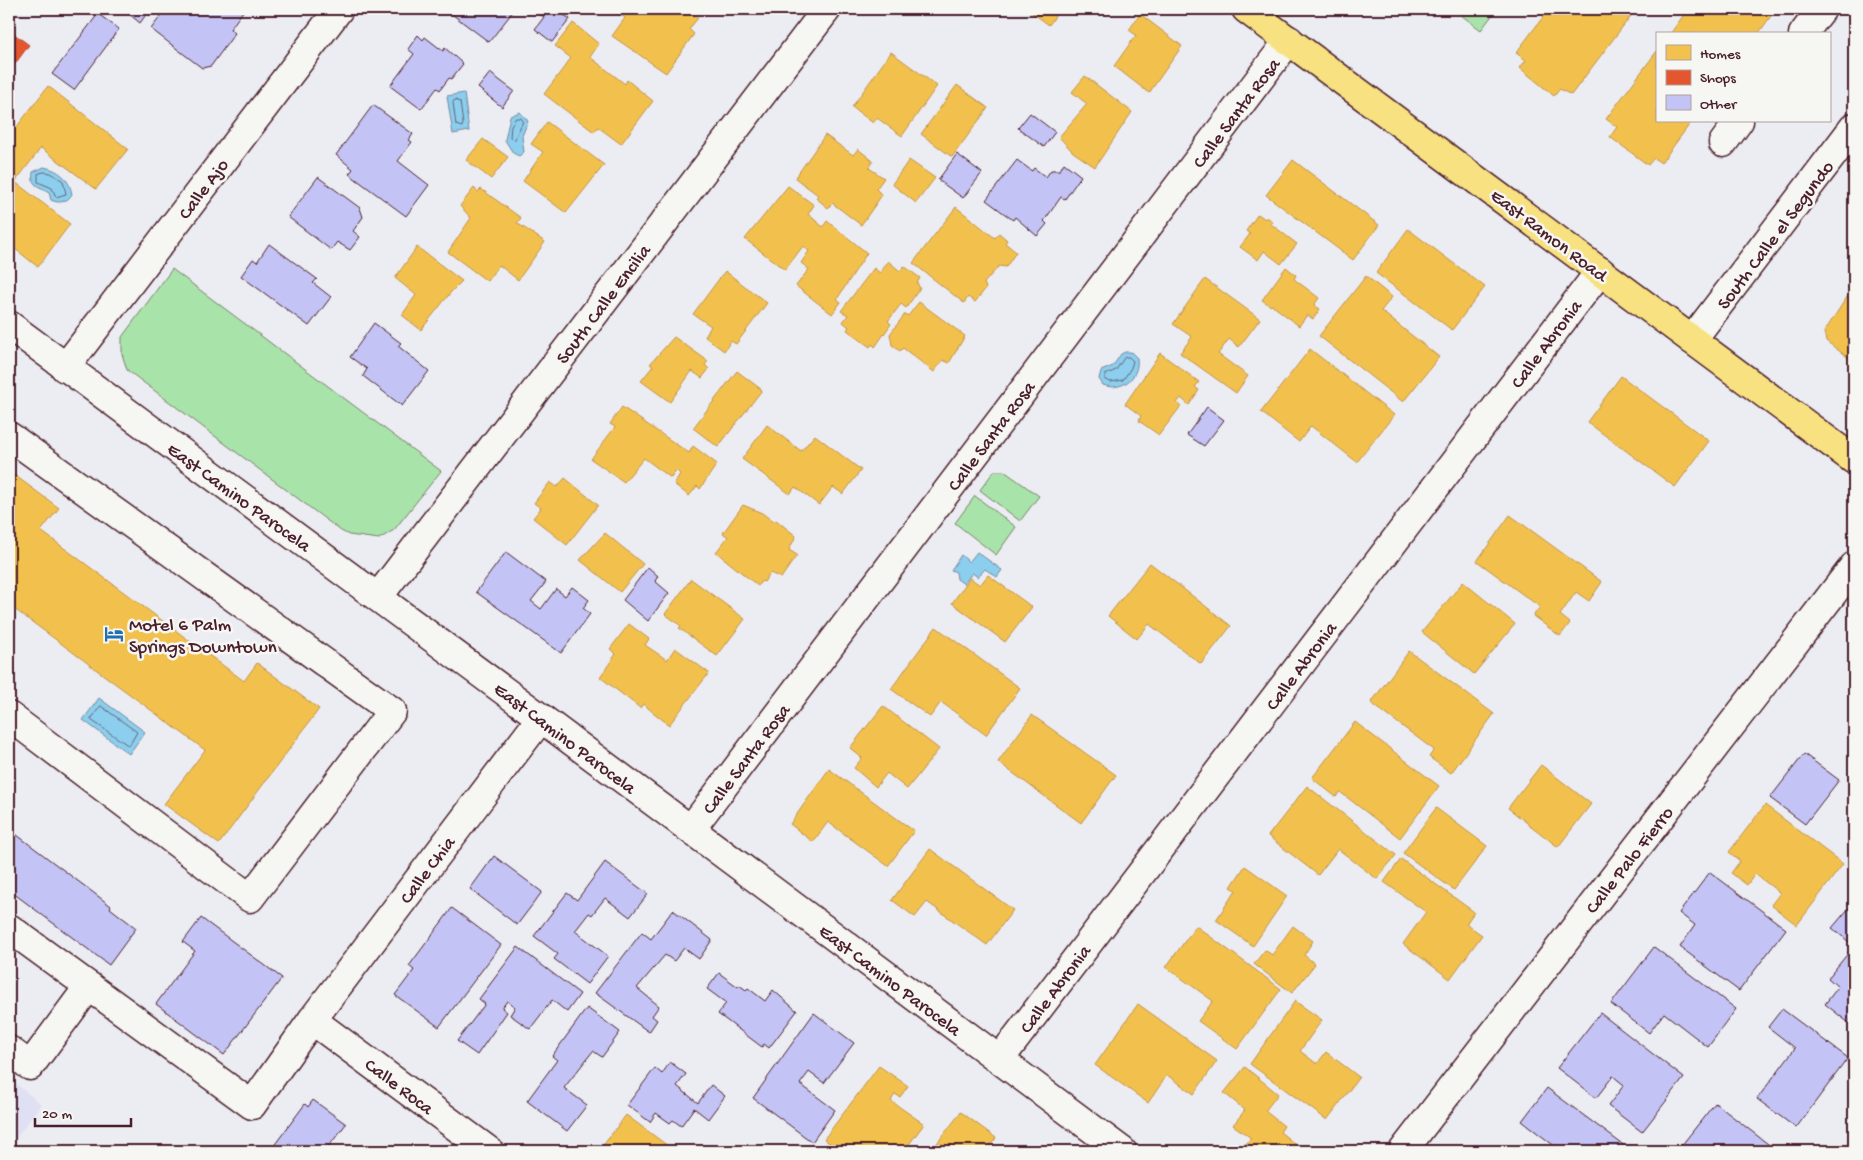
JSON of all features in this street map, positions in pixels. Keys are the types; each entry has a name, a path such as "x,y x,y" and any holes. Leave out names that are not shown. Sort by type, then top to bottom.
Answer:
{"main road":[{"name":"East Ramon Road","path":"1246,9 1854,460"}],"street":[{"name":"Calle Ajo","path":"65,368 339,9"},
{"name":"South Calle Encilia","path":"378,597 827,9"},
{"path":"1805,32 1822,9"},
{"name":"Calle Santa Rosa","path":"691,829 1289,40"},
{"path":"1723,143 1738,122"},
{"name":"South Calle el Segundo","path":"1692,340 1854,127"},
{"name":"Calle Abronia","path":"1000,1059 1600,271"},
{"name":"East Camino Parocela","path":"9,326 691,829 1122,1151"},
{"path":"9,436 392,711 250,898 9,716"},
{"name":"Calle Palo Fierro","path":"1403,1151 1854,566"},
{"name":"Calle Chia","path":"89,986 252,1105 312,1020 541,718"},
{"path":"9,928 89,986 30,1066 9,1050"},
{"name":"Calle Roca","path":"312,1020 489,1151"}],"shaded area":[{"path":"9,1078 41,1104 9,1148"}],"green space":[{"path":"1453,9 1497,9 1481,30"},
{"path":"172,269 441,471 394,530 379,539 349,535 341,531 127,370 122,354 122,337"},
{"path":"994,471 1004,471 1039,496 1020,521 980,490"},
{"path":"975,496 1016,527 996,555 955,523"}],"water":[{"path":"464,93 469,131 453,134 447,96"},
{"path":"520,112 528,121 522,136 524,152 519,156 513,153 505,140 510,116"},
{"path":"44,167 54,170 66,179 72,194 68,199 60,202 51,200 49,192 34,183 33,172"},
{"path":"1131,352 1137,358 1137,365 1132,377 1128,382 1116,387 1103,385 1099,379 1101,371 1113,366 1121,354"},
{"path":"977,552 1002,570 997,577 985,569 978,577 972,573 964,584 957,579 956,572 951,570 961,555 969,562"},
{"path":"99,698 145,732 129,754 83,720"}],"building: Homes":[{"path":"626,9 685,9 698,18 689,29 694,34 666,73 612,36 625,18 621,15"},
{"path":"1027,9 1060,9 1049,25"},
{"path":"1549,9 1636,9 1571,95 1560,89 1554,96 1520,68 1526,60 1516,53"},
{"path":"1688,9 1776,9 1759,32 1671,32"},
{"path":"1140,14 1182,46 1149,93 1114,66 1136,35 1129,30"},
{"path":"573,23 599,44 590,57 625,84 627,80 653,101 621,144 598,127 594,132 544,94 571,58 555,46"},
{"path":"891,52 937,86 902,136 877,118 873,123 852,107"},
{"path":"1656,52 1656,122 1691,122 1661,163 1654,158 1648,165 1610,137 1617,127 1606,119"},
{"path":"1085,76 1132,112 1095,167 1073,152 1059,137 1087,104 1072,92"},
{"path":"957,85 988,108 952,157 921,134"},
{"path":"48,86 128,149 96,189 41,148 15,182 70,224 38,267 9,244 9,137"},
{"path":"547,122 604,165 566,213 523,181 543,152 531,144"},
{"path":"825,135 853,155 858,149 873,161 869,168 884,178 876,189 882,195 861,225 832,203 828,208 816,198 818,195 795,178"},
{"path":"483,139 508,157 491,179 466,160"},
{"path":"909,160 935,178 916,203 892,184"},
{"path":"1293,160 1379,225 1353,260 1266,195"},
{"path":"788,186 814,205 808,214 823,227 827,221 867,253 837,299 841,302 832,314 796,286 809,269 801,263 809,251 803,246 785,270 745,239"},
{"path":"474,188 478,192 481,189 521,218 517,223 545,242 518,280 499,265 487,281 448,252 471,218 460,206"},
{"path":"956,207 995,238 999,233 1007,240 1005,243 1016,252 1006,267 999,266 984,283 986,288 975,302 968,297 964,303 913,263"},
{"path":"1258,214 1265,219 1267,217 1273,222 1271,224 1297,244 1281,264 1264,251 1258,260 1240,247 1250,234 1246,231"},
{"path":"1408,229 1485,287 1452,330 1376,273"},
{"path":"417,247 462,281 421,330 402,315 416,295 395,278"},
{"path":"888,261 900,271 904,266 920,278 917,283 920,288 906,308 901,304 888,321 891,324 875,347 872,344 870,347 847,330 849,327 843,322 848,315 841,311 874,268 880,273"},
{"path":"1286,267 1296,275 1294,279 1319,298 1314,305 1320,309 1313,319 1307,315 1299,326 1272,305 1262,300"},
{"path":"725,271 767,303 736,344 731,341 724,351 705,337 711,326 693,314"},
{"path":"1366,276 1392,297 1381,311 1439,357 1403,402 1319,336"},
{"path":"1205,279 1260,319 1239,347 1229,339 1218,354 1248,376 1236,393 1180,353 1192,337 1173,324"},
{"path":"1853,288 1854,362 1826,341 1824,332"},
{"path":"919,302 965,336 949,363 943,360 934,372 903,348 900,351 892,345 890,334 905,314 908,316"},
{"path":"674,337 708,361 705,365 709,369 702,378 692,371 670,402 641,381 653,366 650,364"},
{"path":"1310,349 1394,415 1357,462 1311,426 1299,442 1261,412"},
{"path":"1160,353 1199,382 1195,387 1199,390 1189,405 1181,398 1177,403 1181,406 1159,435 1139,421 1141,416 1125,404"},
{"path":"737,371 762,390 718,447 693,428"},
{"path":"1621,376 1709,441 1675,487 1587,422"},
{"path":"622,407 689,453 693,446 717,464 700,489 697,486 689,496 674,484 680,474 676,470 671,478 644,458 624,482 591,459 615,427 610,424"},
{"path":"767,425 801,451 815,435 861,470 843,494 833,487 819,505 795,487 790,494 742,459"},
{"name":"Motel 6 Palm Springs Downtown","path":"9,471 59,508 41,531 244,681 257,663 319,709 219,844 164,804 205,750 9,605"},
{"path":"565,478 598,505 567,545 533,518 541,508 534,503 550,482 557,487"},
{"path":"743,505 762,513 774,522 776,520 796,536 789,550 797,555 781,578 770,573 764,582 761,581 758,586 716,552 728,537 723,533"},
{"path":"1510,515 1602,582 1589,601 1576,592 1560,615 1570,623 1560,636 1533,616 1540,607 1477,561"},
{"path":"605,533 643,564 620,592 580,560"},
{"path":"1150,563 1231,626 1201,664 1149,624 1137,639 1108,616"},
{"path":"988,575 1032,607 1005,642 952,603 970,578 980,585"},
{"path":"691,579 745,619 717,656 679,628 681,626 665,614"},
{"path":"1463,582 1515,624 1474,674 1422,632"},
{"path":"629,624 649,639 645,645 667,660 675,648 709,673 669,725 643,704 640,708 600,677 616,654 610,649"},
{"path":"936,627 1020,688 986,735 941,702 930,717 891,689"},
{"path":"1409,651 1494,714 1451,773 1429,757 1434,750 1371,703"},
{"path":"883,706 939,749 907,789 887,773 876,787 854,768 862,758 850,748"},
{"path":"1032,715 1116,775 1081,823 998,762"},
{"path":"1355,722 1439,786 1400,838 1340,792 1336,797 1312,778"},
{"path":"1541,765 1591,804 1558,847 1508,808"},
{"path":"829,769 914,831 888,866 828,822 813,842 790,824"},
{"path":"1307,786 1396,855 1377,879 1338,849 1318,875 1268,836"},
{"path":"1765,805 1843,864 1797,925 1771,905 1780,893 1755,874 1747,885 1731,873 1740,861 1729,852"},
{"path":"1436,808 1487,846 1454,890 1403,853"},
{"path":"930,849 1013,910 987,945 927,902 915,917 892,900"},
{"path":"1401,859 1474,912 1466,924 1482,935 1450,979 1403,944 1426,912 1384,882"},
{"path":"1245,866 1287,896 1253,946 1216,920 1236,890 1231,887"},
{"path":"1196,926 1281,989 1237,1049 1198,1021 1213,1001 1166,967"},
{"path":"1293,926 1313,941 1304,955 1315,964 1292,993 1254,964 1265,950 1272,955"},
{"path":"1295,1001 1322,1020 1300,1051 1317,1064 1326,1052 1359,1077 1327,1120 1250,1064"},
{"path":"1138,1004 1217,1061 1194,1094 1167,1075 1148,1103 1095,1065"},
{"path":"879,1066 908,1086 900,1097 895,1094 891,1101 924,1124 904,1151 840,1151 824,1139"},
{"path":"1245,1067 1278,1094 1265,1111 1284,1126 1280,1132 1304,1151 1240,1151 1251,1138 1233,1125 1245,1110 1224,1093"},
{"path":"961,1112 996,1138 986,1151 931,1151"},
{"path":"626,1115 668,1146 664,1151 608,1151 602,1147"}],"building: Shops":[{"path":"9,30 29,45 9,72"}],"building: Other":[{"path":"123,9 150,9 140,23"},
{"path":"166,9 244,10 230,29 235,33 211,66 202,68 151,29"},
{"path":"448,9 515,9 489,42 449,12"},
{"path":"532,9 555,9 570,19 552,42 535,29 544,17"},
{"path":"98,14 119,29 74,90 52,74"},
{"path":"418,35 423,40 425,37 443,51 445,48 463,64 440,90 437,88 421,109 390,86 414,54 408,49"},
{"path":"490,73 514,91 502,107 478,88"},
{"path":"373,105 413,134 409,140 412,142 398,161 429,185 406,216 349,174 353,169 336,155"},
{"path":"1030,113 1055,132 1044,147 1018,128"},
{"path":"957,154 982,173 963,198 938,180"},
{"path":"1017,160 1032,171 1034,168 1046,177 1051,170 1060,170 1064,163 1081,176 1065,199 1061,197 1044,221 1047,224 1037,236 1015,217 1013,220 986,200"},
{"path":"318,177 360,208 363,217 353,231 360,237 350,250 337,242 331,250 288,217"},
{"path":"269,244 317,279 313,283 331,297 309,326 241,276 253,259 257,262"},
{"path":"374,323 401,343 398,346 429,371 402,406 363,376 367,369 350,357"},
{"path":"1207,407 1224,420 1204,446 1187,435"},
{"path":"506,552 546,582 531,601 541,609 556,589 565,596 572,587 589,600 583,608 590,614 561,653 476,592"},
{"path":"648,567 658,576 655,581 669,593 648,621 623,600"},
{"path":"1804,754 1839,780 1805,824 1770,798"},
{"path":"9,829 111,906 110,908 136,928 109,965 9,890"},
{"path":"494,856 542,892 517,925 470,889"},
{"path":"605,862 648,894 630,917 605,898 592,915 589,913 575,931 608,956 587,984 554,959 558,954 534,936 567,893 577,900"},
{"path":"1710,872 1786,929 1739,991 1680,947 1695,925 1679,913"},
{"path":"452,908 501,945 439,1027 395,995 414,970 409,966"},
{"path":"1849,908 1854,913 1854,946 1832,928"},
{"path":"673,910 712,940 699,959 684,948 674,961 665,955 637,988 659,1006 652,1016 657,1020 649,1032 595,993 642,932 651,939"},
{"path":"201,918 282,978 224,1055 156,1004 195,951 183,942"},
{"path":"1854,946 1854,1027 1825,1004 1838,987 1828,978"},
{"path":"518,947 580,994 567,1012 552,1000 530,1029 510,1015 515,1007 507,1001 502,1008 507,1012 477,1055 457,1041 485,1004 479,999"},
{"path":"1654,947 1736,1009 1708,1047 1664,1013 1649,1033 1611,1004"},
{"path":"719,973 738,987 739,985 746,990 748,988 765,1001 773,990 797,1011 769,1048 764,1044 762,1047 718,1014 726,1003 707,989"},
{"path":"587,1008 620,1032 602,1057 593,1051 564,1088 587,1105 567,1131 527,1101 557,1060 552,1056"},
{"path":"1782,1009 1848,1058 1796,1128 1757,1099 1795,1048 1768,1027"},
{"path":"814,1013 854,1043 824,1083 809,1072 800,1084 835,1110 812,1142 753,1098"},
{"path":"1600,1013 1684,1078 1642,1132 1608,1106 1624,1085 1613,1076 1596,1098 1557,1068"},
{"path":"670,1062 686,1074 677,1086 698,1103 711,1085 725,1096 708,1119 694,1108 681,1126 673,1120 670,1123 656,1113 650,1122 627,1105 655,1068 662,1074"},
{"path":"1547,1088 1626,1147 1623,1151 1561,1151 1522,1121"},
{"path":"313,1100 346,1124 325,1151 270,1151 305,1104 308,1107"},
{"path":"1715,1103 1777,1151 1688,1151 1681,1146"},
{"path":"380,1145 388,1151 376,1151"}],"place":[{"name":"Motel 6 Palm Springs Downtown","path":"114,634"}]}
